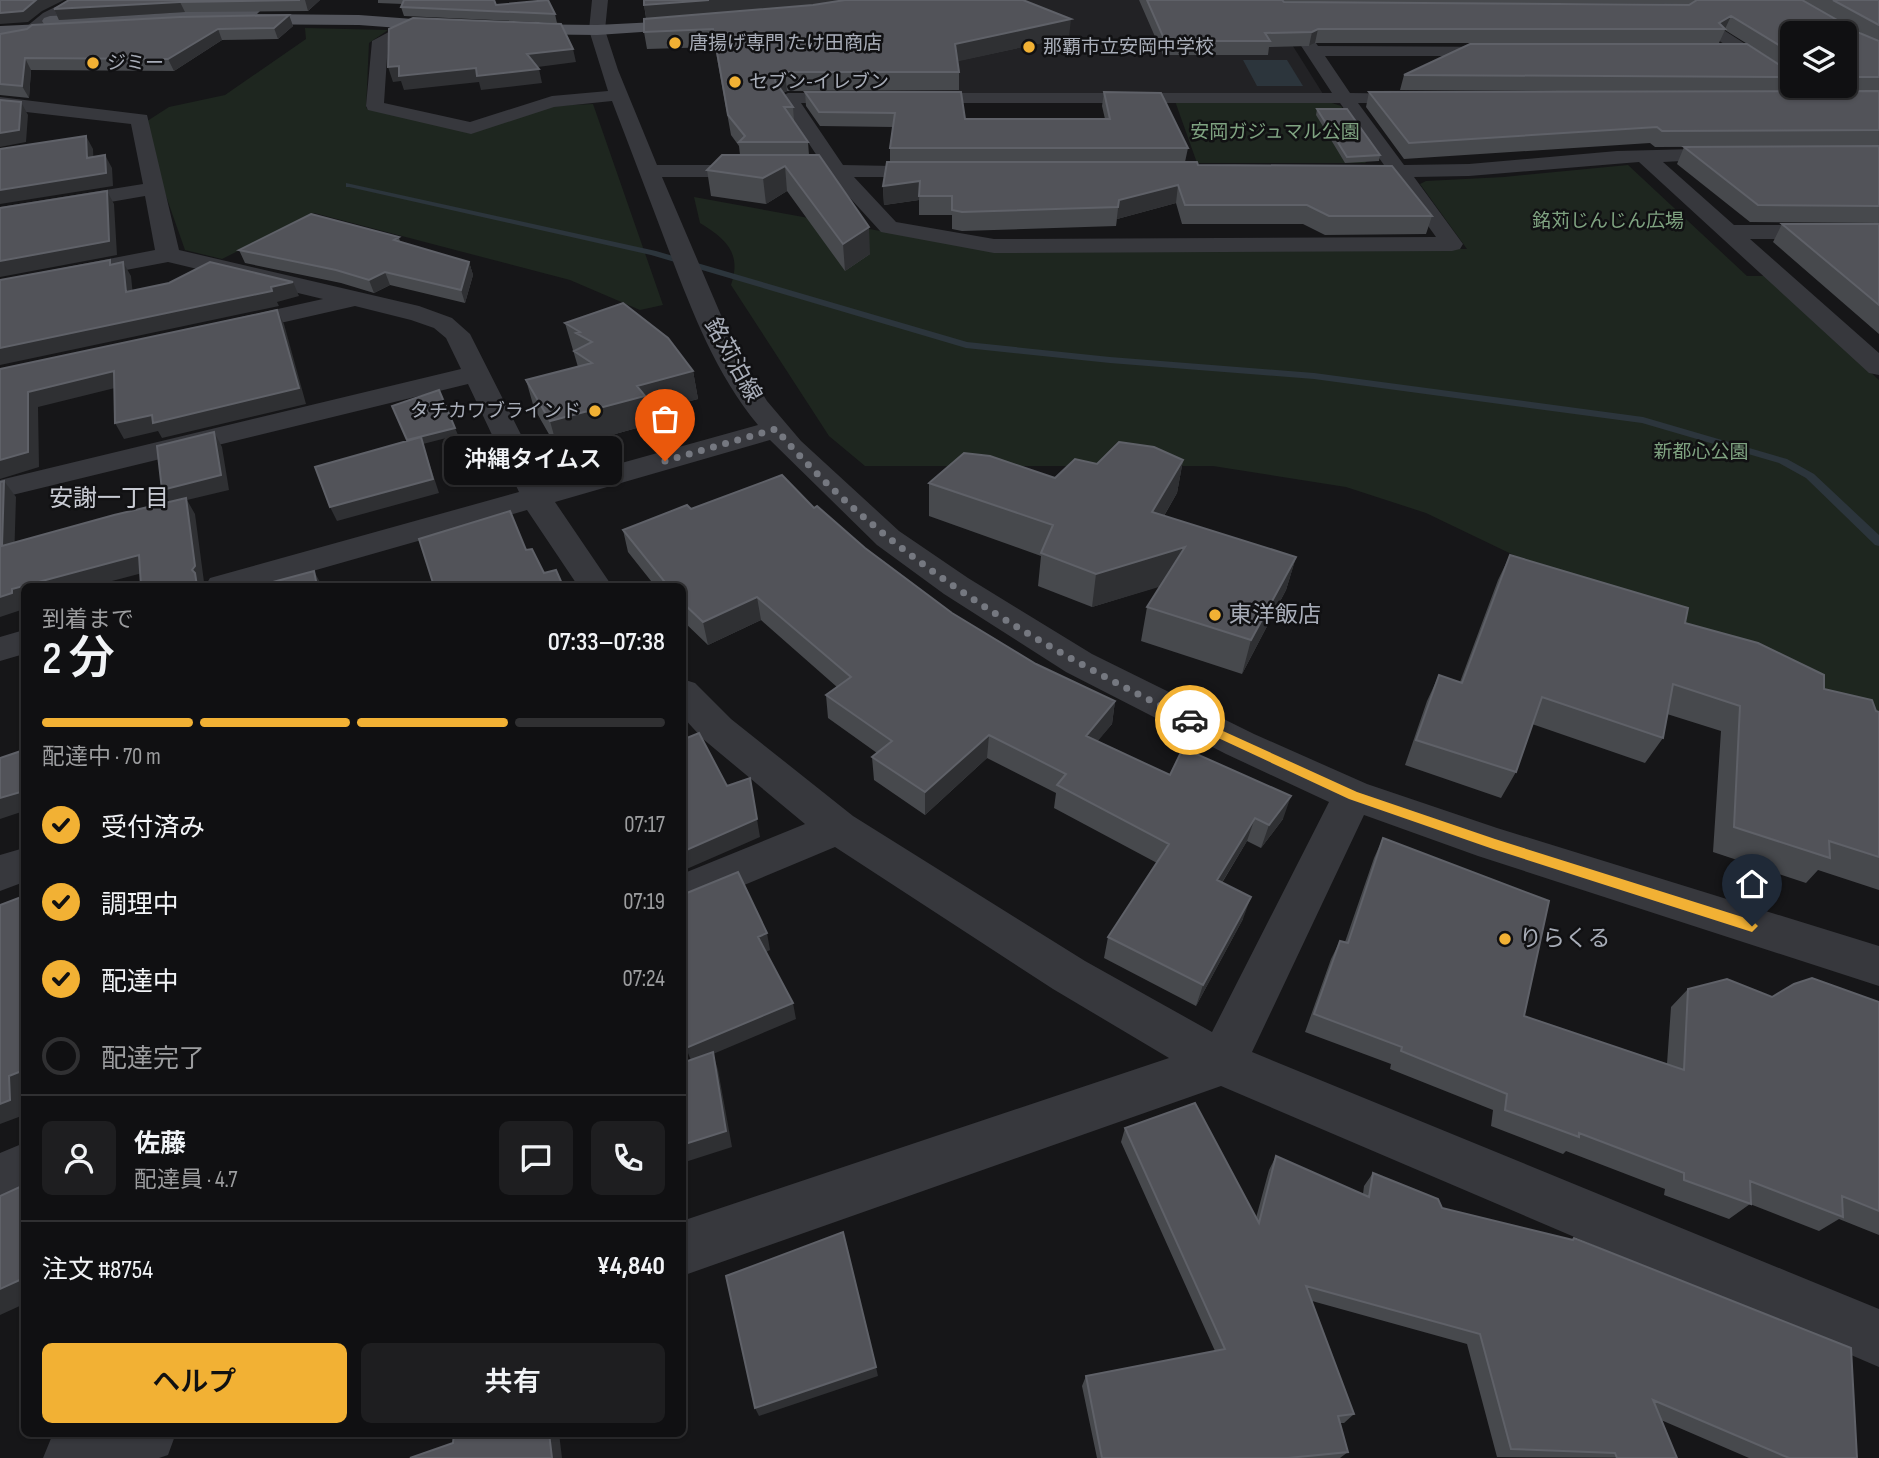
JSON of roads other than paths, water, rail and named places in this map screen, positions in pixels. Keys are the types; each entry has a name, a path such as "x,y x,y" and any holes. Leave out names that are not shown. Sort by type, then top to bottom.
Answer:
{"main road":[{"path":"0,24 38,25 227,19 469,23 371,12 254,10 38,25 0,31"},
{"path":"500,24 597,26 714,20"}],"street":[{"path":"0,39 26,35 81,0"},
{"path":"597,26 600,0"},
{"path":"1282,5 1311,10"},
{"path":"1282,5 1345,98 1452,244 994,246 889,227 837,171 788,98 1345,98 1443,98"},
{"path":"1661,5 1683,11 1780,77"},
{"path":"413,24 380,41 375,106 471,128 552,102 618,95"},
{"name":"銘苅泊線","path":"597,26 618,95 693,283 725,355 756,405 804,461 888,538 1013,624 1144,698 1353,795 1493,844 1879,966"},
{"path":"1315,51 1521,51"},
{"path":"1717,51 1744,51"},
{"path":"0,103 140,119 168,255"},
{"path":"117,137 143,133"},
{"path":"1325,172 1491,169 1644,156 1759,154"},
{"path":"1644,156 1879,367"},
{"path":"649,171 962,171"},
{"path":"0,214 155,188"},
{"path":"1729,232 1879,232"},
{"path":"0,287 168,255 419,314 443,323 457,334 552,527 593,583"},
{"path":"198,334 356,299"},
{"path":"0,489 476,374"},
{"path":"233,583 776,429"},
{"path":"0,649 21,643"},
{"path":"686,696 717,729 838,828 1069,975 1222,1063 1879,1338"},
{"path":"686,1248 1222,1063 1353,795"},
{"path":"686,891 838,828"},
{"path":"0,873 21,865"},
{"path":"0,1179 21,1170"},
{"path":"74,1458 134,1437"}],"waterway":[{"path":"349,185 653,253 966,345 1110,360 1314,376 1643,420 1783,461 1810,476 1879,542"}],"place":[{"name":"唐揚げ専門 たけ田商店","path":"675,43"},
{"name":"那覇市立安岡中学校","path":"1029,47"},
{"name":"ジミー","path":"93,63"},
{"name":"セブン-イレブン","path":"735,82"},
{"name":"タチカワブラインド","path":"595,411"},
{"name":"沖縄タイムス","path":"665,461"},
{"name":"東洋飯店","path":"1215,615"},
{"name":"りらくる","path":"1505,939"}],"district":[{"name":"安謝一丁目","path":"109,498"}],"park label":[{"name":"安岡ガジュマル公園","path":"1275,132"},
{"name":"銘苅じんじん広場","path":"1608,221"},
{"name":"新都心公園","path":"1701,452"}]}
